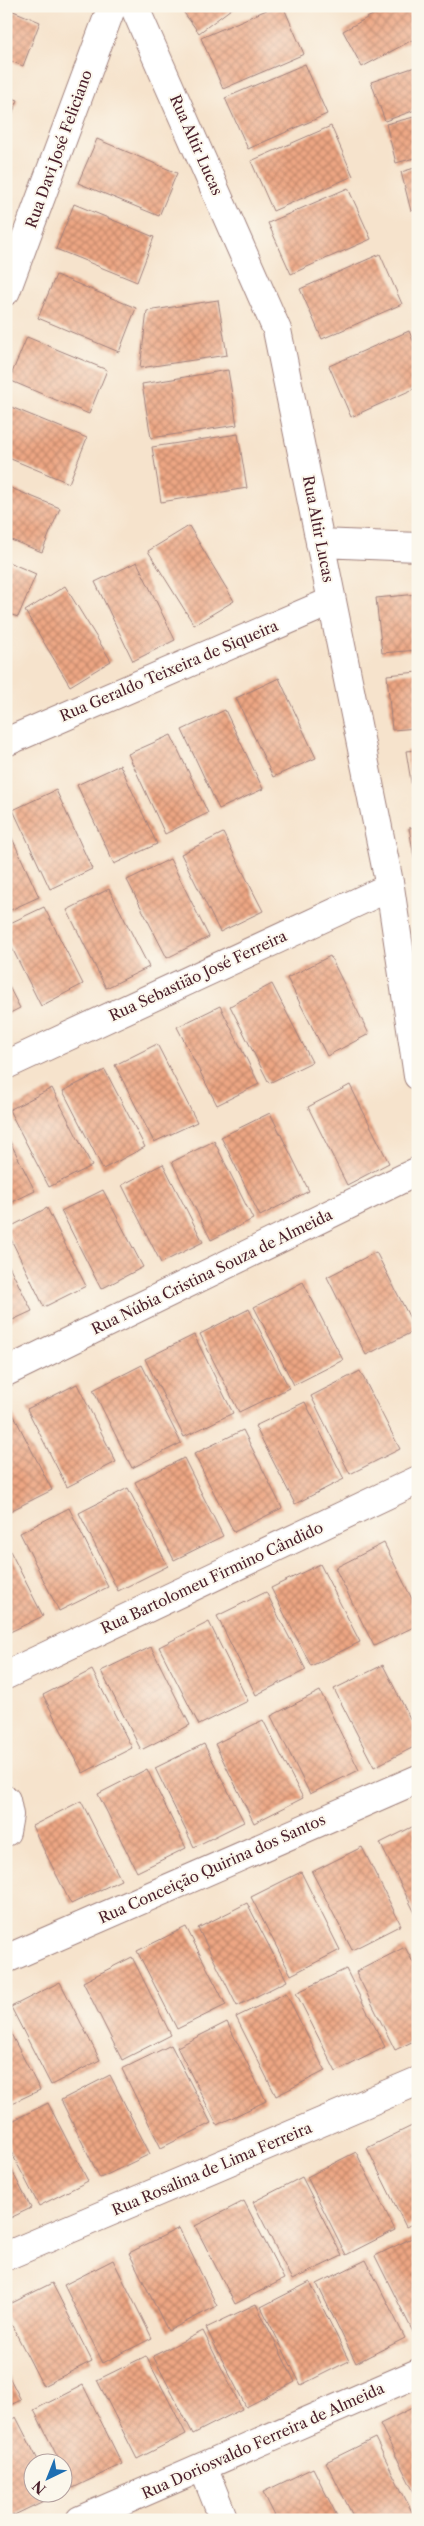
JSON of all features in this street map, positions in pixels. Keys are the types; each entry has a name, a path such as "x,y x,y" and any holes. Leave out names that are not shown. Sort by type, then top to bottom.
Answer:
{"street":[{"name":"Rua Davi José Feliciano","path":"6,291 112,6"},
{"name":"Rua Altir Lucas","path":"134,6 277,330 390,887 418,1076"},
{"path":"320,542 418,547"},
{"name":"Rua Geraldo Teixeira de Siqueira","path":"6,742 332,601"},
{"name":"Rua Sebastião José Ferreira","path":"6,1065 390,887"},
{"name":"Rua Núbia Cristina Souza de Almeida","path":"6,1372 418,1171"},
{"name":"Rua Bartolomeu Firmino Cândido","path":"6,1675 418,1480"},
{"name":"Rua Conceição Quirina dos Santos","path":"6,1959 418,1780"},
{"path":"6,1800 9,1815 6,1832"},
{"name":"Rua Rosalina de Lima Ferreira","path":"6,2256 418,2082"},
{"name":"Rua Doriosvaldo Ferreira de Almeida","path":"80,2520 418,2373"},
{"path":"204,2467 224,2520"}],"building":[{"path":"179,6 235,6 199,33"},
{"path":"276,6 283,6 304,54 223,89 201,38"},
{"path":"389,6 418,6 418,37 362,67 343,31"},
{"path":"6,8 40,22 23,66 6,59"},
{"path":"305,64 327,114 248,149 225,98"},
{"path":"418,66 418,109 385,121 371,82"},
{"path":"6,96 18,100 6,128"},
{"path":"418,116 418,157 396,163 386,124"},
{"path":"331,126 353,176 273,211 251,161"},
{"path":"97,139 177,173 159,216 78,183"},
{"path":"418,167 418,209 411,211 401,172"},
{"path":"348,188 371,239 291,274 268,223"},
{"path":"74,204 154,237 137,282 56,249"},
{"path":"380,254 402,304 322,339 300,289"},
{"path":"56,275 136,308 119,352 38,318"},
{"path":"218,300 227,355 140,368 147,311"},
{"path":"409,331 418,352 418,387 351,417 329,366"},
{"path":"27,337 107,370 89,414 9,380"},
{"path":"228,370 237,425 151,438 142,384"},
{"path":"6,405 87,438 69,483 6,457"},
{"path":"238,434 247,488 161,502 152,447"},
{"path":"6,486 60,508 42,552 6,538"},
{"path":"189,526 234,601 194,625 148,551"},
{"path":"6,561 36,574 18,617 6,613"},
{"path":"137,562 175,640 133,661 95,582"},
{"path":"65,586 111,661 70,686 25,611"},
{"path":"418,594 418,650 382,653 376,598"},
{"path":"418,672 418,728 392,730 387,675"},
{"path":"279,678 316,758 273,777 236,698"},
{"path":"225,710 263,789 219,809 182,730"},
{"path":"171,735 208,813 165,834 128,754"},
{"path":"418,750 418,806 415,806 406,751"},
{"path":"120,765 157,844 114,864 77,785"},
{"path":"56,790 92,869 50,889 13,810"},
{"path":"6,825 39,897 6,912"},
{"path":"418,827 418,875 417,875 409,828"},
{"path":"223,833 263,911 220,932 181,854"},
{"path":"170,859 209,937 167,958 127,880"},
{"path":"109,889 149,967 106,988 67,910"},
{"path":"44,907 83,984 41,1006 6,936 6,925"},
{"path":"330,956 369,1034 327,1056 287,978"},
{"path":"6,981 20,1008 6,1015"},
{"path":"272,984 312,1062 269,1083 230,1006"},
{"path":"220,1006 259,1084 217,1105 177,1027"},
{"path":"157,1044 197,1122 154,1142 115,1065"},
{"path":"105,1070 145,1147 103,1169 63,1091"},
{"path":"350,1085 389,1163 347,1185 308,1107"},
{"path":"52,1088 92,1166 49,1187 9,1110"},
{"path":"270,1113 309,1191 260,1216 221,1137"},
{"path":"6,1134 35,1191 6,1205"},
{"path":"214,1141 253,1219 211,1240 172,1162"},
{"path":"163,1164 203,1242 161,1263 122,1185"},
{"path":"103,1190 143,1267 101,1289 61,1211"},
{"path":"47,1208 86,1286 44,1307 6,1229"},
{"path":"376,1252 416,1330 366,1355 327,1277"},
{"path":"6,1260 32,1311 6,1323"},
{"path":"303,1282 343,1360 294,1385 254,1307"},
{"path":"249,1309 289,1388 239,1412 200,1334"},
{"path":"194,1335 233,1413 184,1437 145,1359"},
{"path":"142,1365 181,1443 132,1468 93,1390"},
{"path":"360,1371 400,1449 350,1474 311,1396"},
{"path":"77,1384 116,1462 67,1487 27,1409"},
{"path":"305,1402 344,1479 295,1504 255,1426"},
{"path":"12,1412 52,1490 6,1513 6,1415"},
{"path":"243,1430 282,1508 234,1532 194,1454"},
{"path":"184,1458 223,1536 174,1560 135,1482"},
{"path":"128,1488 168,1566 118,1591 79,1513"},
{"path":"69,1508 108,1587 59,1611 20,1533"},
{"path":"6,1543 43,1616 6,1634"},
{"path":"384,1543 418,1611 418,1625 374,1646 335,1568"},
{"path":"320,1564 360,1642 311,1666 271,1588"},
{"path":"266,1592 306,1670 256,1695 217,1616"},
{"path":"209,1622 248,1701 199,1725 159,1647"},
{"path":"151,1647 190,1725 141,1750 101,1671"},
{"path":"383,1665 418,1734 418,1745 374,1767 334,1689"},
{"path":"92,1670 132,1748 83,1773 43,1695"},
{"path":"320,1691 359,1770 310,1794 271,1716"},
{"path":"263,1720 303,1798 254,1823 215,1744"},
{"path":"204,1744 244,1822 194,1847 155,1768"},
{"path":"147,1769 186,1848 137,1872 98,1794"},
{"path":"81,1801 121,1880 71,1904 32,1826"},
{"path":"418,1824 418,1919 380,1843"},
{"path":"362,1847 401,1925 352,1950 312,1872"},
{"path":"301,1872 340,1950 291,1975 251,1897"},
{"path":"247,1903 287,1981 237,2006 198,1928"},
{"path":"186,1927 226,2005 177,2029 137,1951"},
{"path":"405,1947 418,1972 418,2039 395,2050 356,1972"},
{"path":"132,1957 171,2035 122,2060 83,1982"},
{"path":"346,1969 385,2047 336,2072 296,1993"},
{"path":"60,1982 100,2060 51,2085 11,2007"},
{"path":"286,1993 325,2071 276,2096 236,2017"},
{"path":"227,2022 266,2101 217,2125 177,2047"},
{"path":"6,2024 40,2090 6,2106"},
{"path":"171,2045 211,2123 161,2148 122,2069"},
{"path":"110,2075 150,2154 100,2178 61,2100"},
{"path":"48,2103 88,2181 39,2206 6,2142 6,2124"},
{"path":"416,2124 418,2221 406,2227 367,2148"},
{"path":"356,2152 395,2230 346,2255 307,2177"},
{"path":"6,2159 31,2208 6,2220"},
{"path":"302,2177 342,2256 292,2280 253,2202"},
{"path":"244,2201 284,2279 235,2304 195,2226"},
{"path":"179,2228 217,2306 168,2331 129,2253"},
{"path":"418,2235 418,2333 414,2334 375,2256"},
{"path":"113,2260 152,2338 103,2363 64,2285"},
{"path":"366,2260 405,2338 356,2363 317,2284"},
{"path":"310,2282 349,2361 301,2385 261,2307"},
{"path":"52,2283 92,2361 43,2386 6,2314 6,2306"},
{"path":"256,2304 295,2382 246,2407 206,2328"},
{"path":"203,2331 242,2409 193,2434 153,2356"},
{"path":"146,2356 186,2434 137,2459 97,2380"},
{"path":"6,2371 21,2400 6,2407"},
{"path":"83,2385 122,2464 73,2488 72,2454 56,2454 34,2410"},
{"path":"418,2405 418,2500 380,2424"},
{"path":"16,2417 35,2454 22,2454 22,2504 37,2504 6,2519 6,2422"},
{"path":"375,2438 414,2516 407,2520 355,2520 326,2462"},
{"path":"313,2468 339,2520 277,2520 263,2492"}]}
